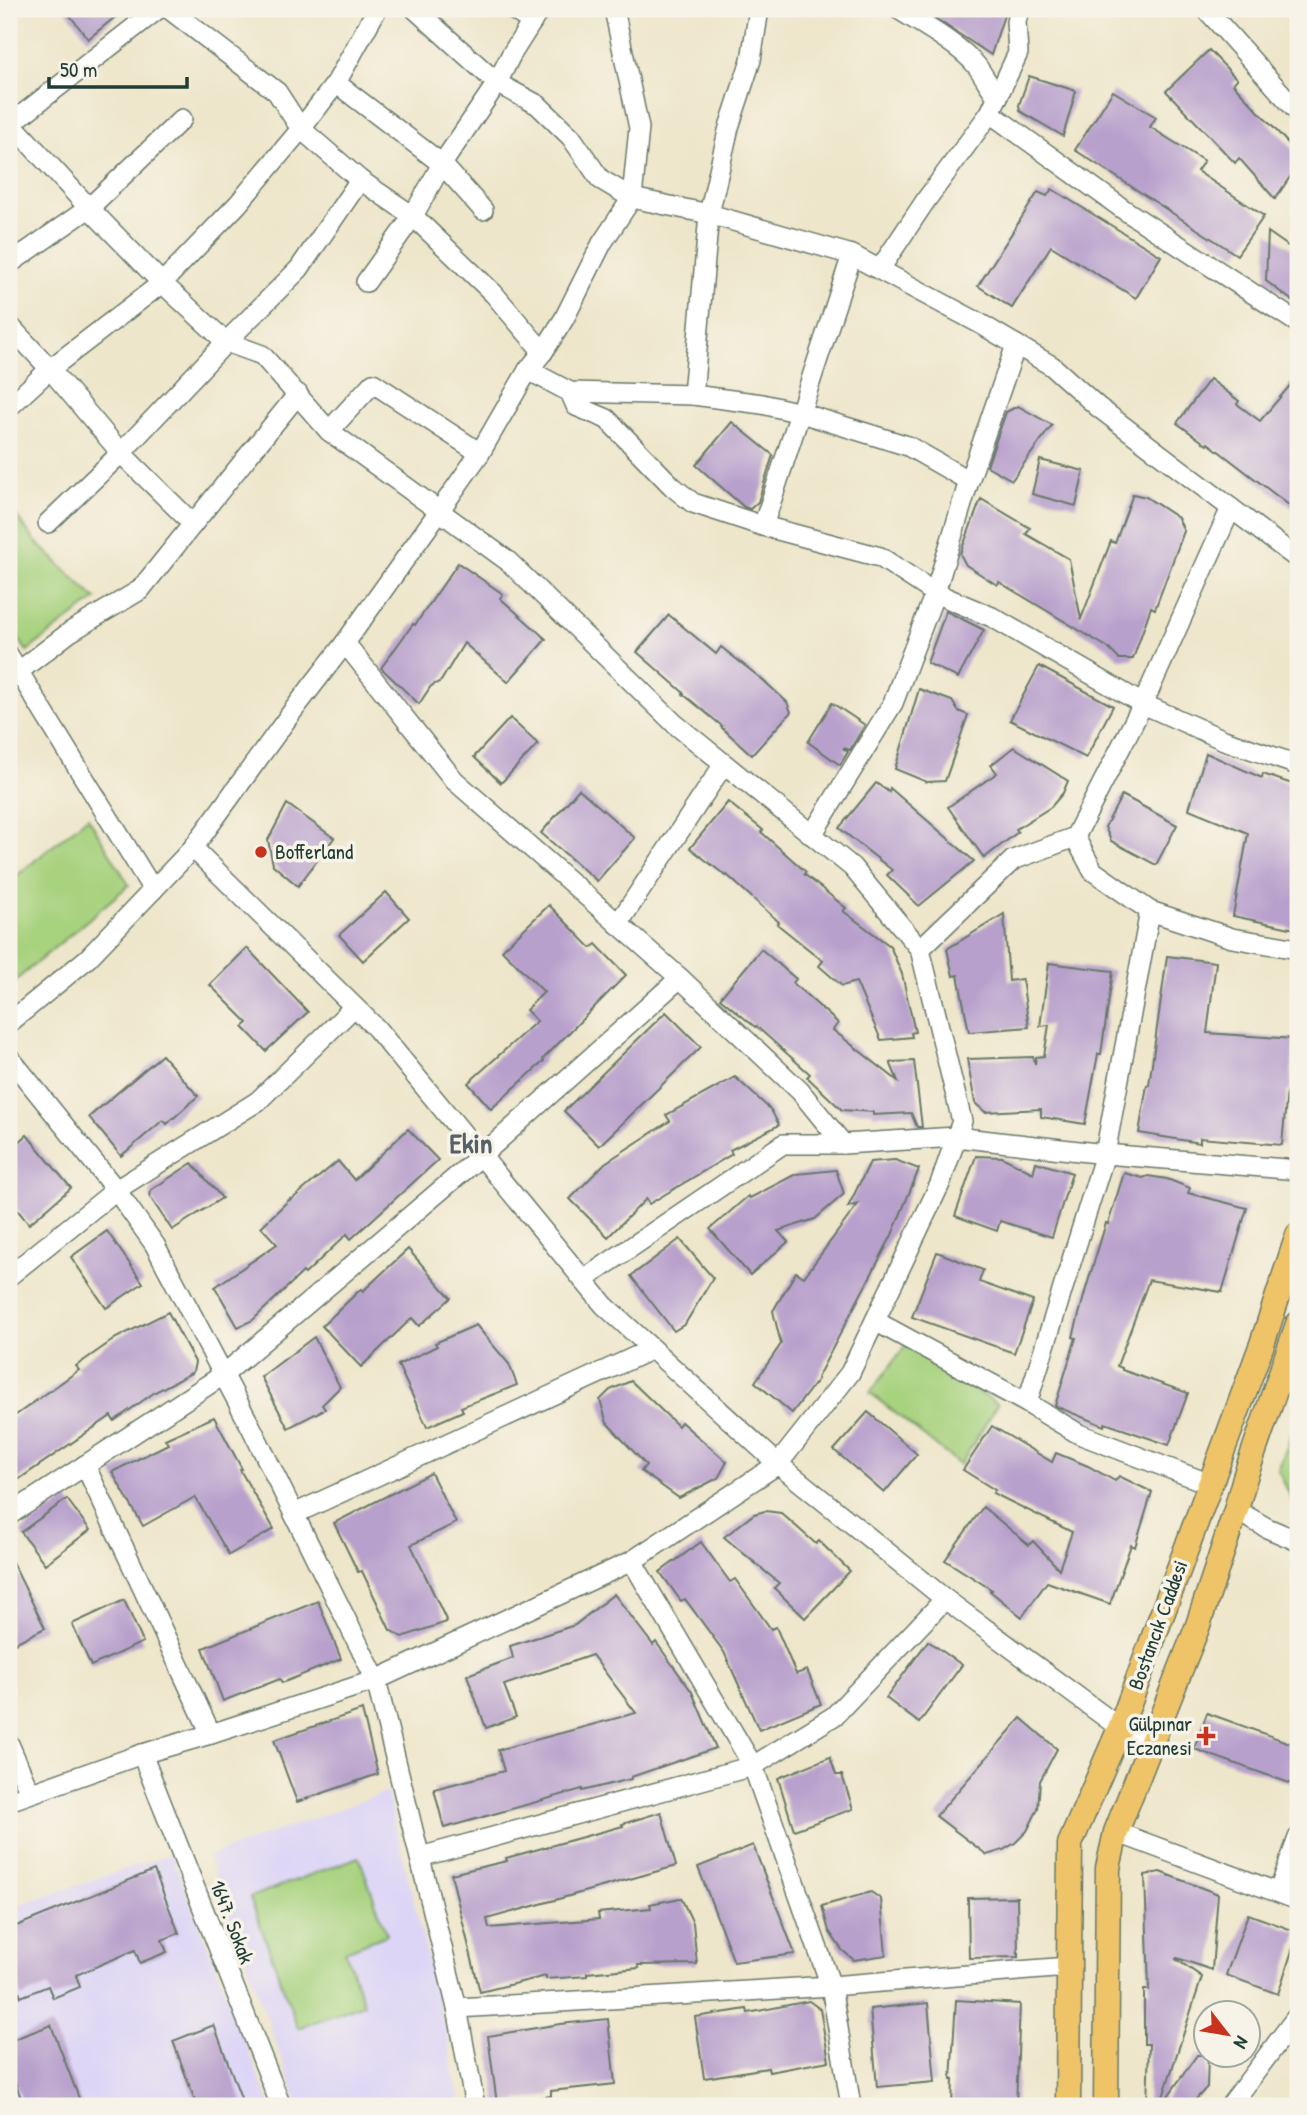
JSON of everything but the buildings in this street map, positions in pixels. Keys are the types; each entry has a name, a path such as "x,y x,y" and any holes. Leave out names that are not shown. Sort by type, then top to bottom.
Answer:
{"main road":[{"name":"Bostancık Caddesi","path":"1068,2106 1070,1844 1121,1728 1262,1344 1298,1235"},
{"name":"Bostancık Caddesi","path":"1106,2106 1108,1868 1116,1832 1197,1628 1298,1324"}],"street":[{"path":"9,1801 142,1754 376,1680 632,1561 778,1464 850,1373 940,1184 962,1121 920,949 852,867 675,724 508,561 329,431 262,355 226,342 162,283 9,123 158,9"},
{"path":"169,9 277,92 301,130 360,180 413,216 494,294 543,352"},
{"path":"9,407 50,369 162,283 238,204 301,130 335,83 377,9"},
{"path":"415,9 497,83 538,104 571,137 600,179 632,198 709,215 852,255 880,269 1052,366 1098,407 1298,559"},
{"path":"366,282 413,216 442,164 497,83 536,16 512,9"},
{"path":"9,1023 88,958 193,848 345,643 480,453 528,370 564,319 602,243 632,198 639,128 614,9"},
{"path":"693,395 709,215 729,127 751,60 759,9"},
{"path":"898,9 948,41 975,64 988,87 994,105 1123,209 1298,323"},
{"path":"880,269 994,105 1018,53 1016,22 1020,9"},
{"path":"1206,9 1298,112"},
{"path":"335,83 442,164 484,210"},
{"path":"9,264 89,208 182,119"},
{"path":"48,523 121,453 299,269 360,180"},
{"path":"763,526 852,255"},
{"path":"9,325 121,453 193,524"},
{"path":"812,835 893,703 935,593 969,481 1016,345"},
{"path":"528,370 570,392 693,395 762,404 801,413 908,446 969,481"},
{"path":"329,431 373,383 480,453"},
{"path":"570,392 576,405 607,419 673,487 693,503 763,526 880,557 935,593 992,617 1143,704 1224,740 1298,765"},
{"path":"153,890 12,668 140,590 298,394"},
{"path":"920,949 1013,860 1075,837 1143,704 1231,508"},
{"path":"345,643 454,780 680,978 800,1091 844,1144"},
{"path":"618,924 724,764"},
{"path":"1075,837 1093,871 1150,911 1232,938 1298,949"},
{"path":"193,848 376,1028 604,1305 778,1464 945,1599 1121,1728 1150,1745"},
{"path":"1027,1403 1105,1154 1150,911"},
{"path":"9,1515 223,1375 481,1156 680,978"},
{"path":"9,1276 116,1190 258,1101 354,1007"},
{"path":"9,1057 116,1190 155,1245 376,1680 457,2008 475,2106"},
{"path":"583,1280 783,1144 844,1144 957,1137 1105,1154 1298,1170"},
{"path":"875,1321 1079,1434 1210,1484"},
{"path":"294,1514 652,1349"},
{"path":"85,1465 211,1734"},
{"path":"1236,1510 1298,1542"},
{"path":"632,1561 753,1766 831,1986 851,2106"},
{"path":"420,1857 753,1766 834,1716 945,1599"},
{"path":"9,1744 30,1793"},
{"name":"1647. Sokak","path":"142,1754 281,2106"},
{"path":"1116,1832 1298,1900"},
{"path":"1279,1891 1298,1838"},
{"path":"457,2008 831,1986 1068,1967"},
{"path":"1230,2106 1298,2015"}],"shaded area":[{"path":"387,1792 461,2106 299,2106 208,1856"},
{"path":"171,1854 270,2106 9,2106 9,1908"}],"green space":[{"path":"9,506 36,542 96,599 27,651 9,626"},
{"path":"88,817 129,885 9,986 9,882"},
{"path":"905,1346 998,1404 960,1465 870,1393"},
{"path":"1298,1418 1298,1513 1278,1470"},
{"path":"359,1857 387,1935 345,1951 364,2004 298,2028 250,1897"}],"place":[{"name":"Bofferland","path":"261,852"},
{"name":"Gülpınar Eczanesi","path":"1206,1736"}],"district":[{"name":"Ekin","path":"471,1143"}]}
